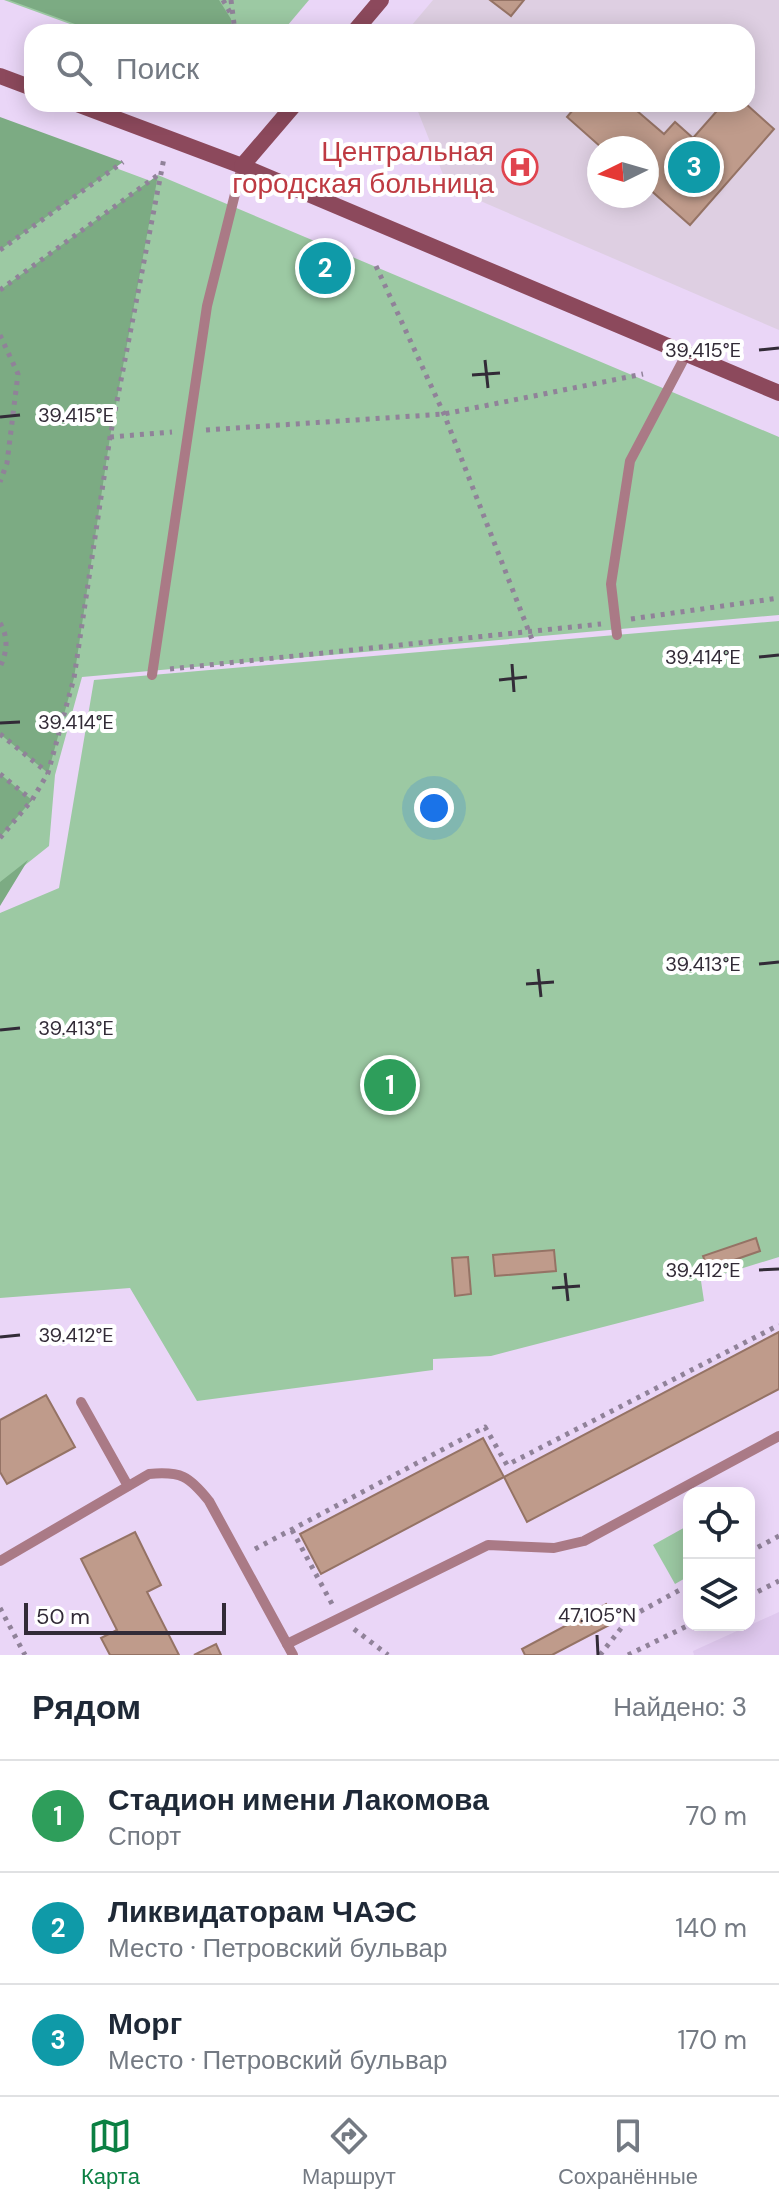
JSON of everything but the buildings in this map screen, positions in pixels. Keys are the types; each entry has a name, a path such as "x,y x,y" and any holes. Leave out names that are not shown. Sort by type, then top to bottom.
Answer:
{"street":[{"path":"361,24 381,0"},
{"path":"0,76 24,85"},
{"path":"99,112 242,166 779,393"},
{"path":"242,166 288,112"}],"lane":[{"path":"152,673 207,306 242,166"},
{"path":"617,635 611,584 630,461 687,353"},
{"path":"81,1402 128,1486"},
{"path":"287,1644 488,1545 554,1548 584,1541 779,1436"},
{"path":"0,1561 149,1474 169,1472 192,1479 209,1501 293,1655"}],"path":[{"path":"223,0 233,19"},
{"path":"231,0 234,24"},
{"path":"0,838 32,800 48,773 74,678 110,437 158,175 171,138"},
{"path":"0,250 123,162"},
{"path":"0,290 158,175"},
{"path":"376,266 444,414 533,642"},
{"path":"0,335 18,374 7,463 0,482"},
{"path":"110,437 444,414 643,374"},
{"path":"152,673 530,634 779,598"},
{"path":"0,623 6,644 0,667"},
{"path":"0,734 48,773"},
{"path":"0,774 32,800"},
{"path":"240,1557 485,1427 507,1465 779,1325"},
{"path":"755,1549 779,1536"},
{"path":"755,1593 779,1581"},
{"path":"600,1655 630,1617 683,1588"},
{"path":"0,1608 25,1655"},
{"path":"628,1655 683,1628"}],"shaded area":[{"name":"Центральная городская больница","path":"433,0 779,0 779,330 448,187 418,112 755,112 755,24 413,24"},
{"path":"779,1612 779,1655 694,1655 693,1651 737,1631 755,1631 755,1623"}],"green space":[{"path":"4,0 309,0 289,24 70,24"},
{"path":"9,0 219,0 231,24 75,24"},
{"path":"0,117 123,162 0,250"},
{"path":"0,125 156,183 158,175 779,437 779,615 82,677 55,775 49,846 0,885"},
{"path":"158,175 110,437 74,678 48,773 0,734 0,290"},
{"path":"779,621 779,1257 701,1281 704,1301 491,1356 433,1359 433,1370 197,1401 130,1288 0,1298 0,913 59,888 94,680"},
{"path":"0,774 32,800 0,837"},
{"path":"28,860 0,906 0,882"},
{"path":"683,1528 683,1579 675,1584 653,1545"}],"place":[{"name":"Центральная городская больница","path":"520,167"},
{"name":"Морг","path":"694,167"},
{"name":"Ликвидаторам ЧАЭС","path":"325,268"},
{"name":"Стадион имени Лакомова","path":"390,1085"}]}
